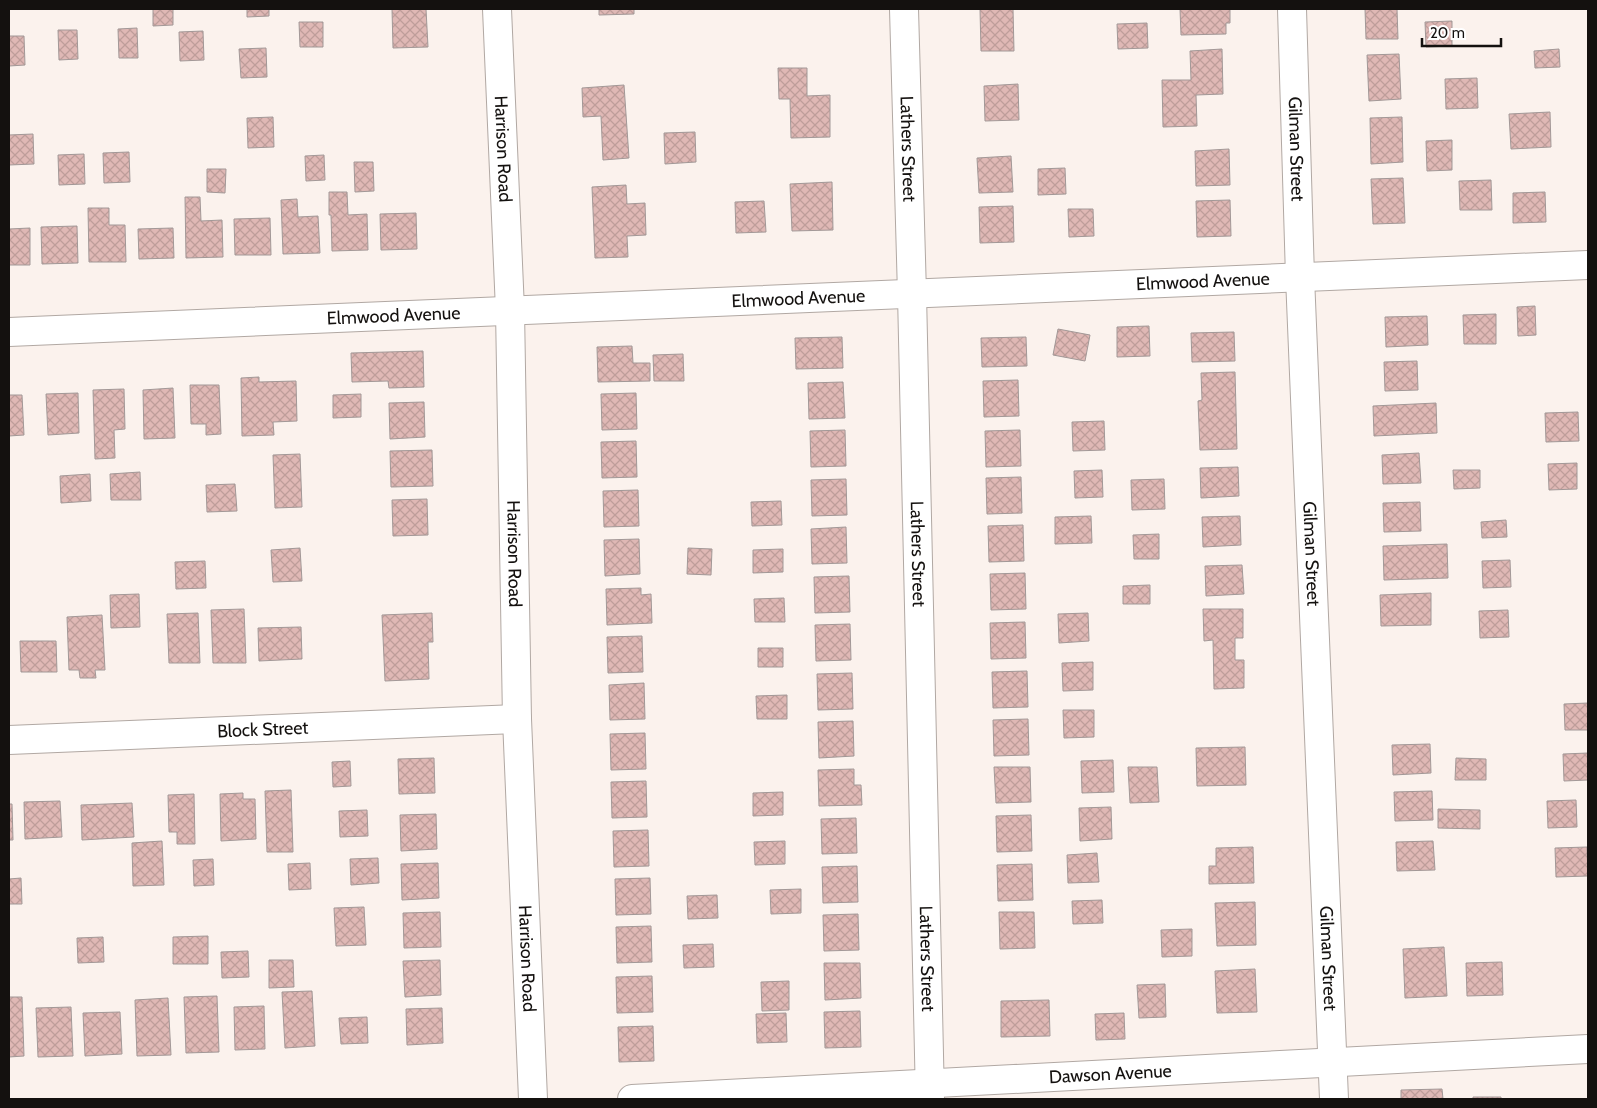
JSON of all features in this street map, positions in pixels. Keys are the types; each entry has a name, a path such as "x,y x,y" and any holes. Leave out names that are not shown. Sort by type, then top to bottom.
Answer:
{"street":[{"name":"Harrison Road","path":"497,9 510,310 517,719 533,1099"},
{"name":"Lathers Street","path":"904,9 930,1092"},
{"name":"Gilman Street","path":"1292,9 1300,277 1334,1099"},
{"name":"Elmwood Avenue","path":"9,332 1588,265"},
{"name":"Block Street","path":"9,740 517,719"},
{"name":"Dawson Avenue","path":"632,1099 930,1092 1332,1062 1588,1049"}],"building":[{"path":"153,9 173,9 173,25 153,26"},
{"path":"247,9 269,9 269,16 247,17"},
{"path":"392,9 426,9 428,47 393,48"},
{"path":"599,9 634,9 634,14 599,15"},
{"path":"980,9 1013,9 1014,51 981,51"},
{"path":"1180,9 1230,9 1230,23 1226,23 1226,34 1181,35"},
{"path":"1365,9 1397,9 1398,39 1366,39"},
{"path":"1452,21 1452,46 1426,47 1425,22"},
{"path":"299,22 323,22 323,47 300,47"},
{"path":"1147,23 1148,48 1118,49 1117,24"},
{"path":"137,28 138,58 119,58 118,29"},
{"path":"58,30 77,30 78,59 59,60"},
{"path":"203,31 204,60 180,61 179,32"},
{"path":"9,36 24,36 25,65 9,66"},
{"path":"266,48 267,77 241,78 239,49"},
{"path":"1222,49 1223,94 1196,95 1197,126 1163,127 1162,80 1191,80 1190,51"},
{"path":"1559,49 1560,67 1535,68 1534,51"},
{"path":"1399,54 1401,99 1369,101 1367,55"},
{"path":"778,68 807,68 807,96 830,95 830,137 791,138 790,99 779,99"},
{"path":"1477,78 1478,108 1446,109 1445,79"},
{"path":"1018,84 1019,120 985,121 984,86"},
{"path":"624,85 629,158 603,160 601,116 583,117 582,88"},
{"path":"1550,112 1551,147 1511,149 1509,114"},
{"path":"273,117 274,147 248,148 247,118"},
{"path":"1402,117 1403,162 1371,164 1370,118"},
{"path":"695,132 696,162 665,164 664,133"},
{"path":"33,134 34,164 9,165 9,135"},
{"path":"1452,140 1452,170 1427,171 1426,141"},
{"path":"1229,149 1230,185 1196,186 1195,151"},
{"path":"129,152 130,182 104,183 103,153"},
{"path":"84,154 85,184 59,185 58,155"},
{"path":"324,155 325,180 306,181 305,156"},
{"path":"1011,156 1013,192 979,193 977,158"},
{"path":"354,162 373,162 374,191 355,192"},
{"path":"1065,168 1066,194 1038,195 1038,169"},
{"path":"207,169 226,169 225,193 207,192"},
{"path":"1403,178 1405,223 1373,224 1371,179"},
{"path":"1491,180 1492,210 1460,210 1459,181"},
{"path":"832,182 833,230 792,231 790,184"},
{"path":"626,185 627,204 645,203 646,235 627,236 628,257 595,258 592,187"},
{"path":"329,192 347,192 348,215 367,214 368,250 332,251"},
{"path":"1545,192 1546,222 1513,223 1513,193"},
{"path":"185,197 200,197 201,221 222,220 223,257 186,258"},
{"path":"297,199 298,217 318,216 320,253 283,254 281,200"},
{"path":"1230,200 1231,236 1197,237 1196,201"},
{"path":"764,201 766,232 736,233 735,202"},
{"path":"1013,206 1014,242 980,243 979,207"},
{"path":"88,208 109,208 109,225 125,225 126,262 89,262"},
{"path":"1068,209 1093,209 1094,236 1069,237"},
{"path":"416,213 417,249 381,250 380,214"},
{"path":"270,218 271,255 235,255 234,219"},
{"path":"77,226 78,263 42,264 41,227"},
{"path":"30,228 30,265 9,265 9,229"},
{"path":"173,228 174,258 139,259 138,229"},
{"path":"1535,306 1536,335 1518,336 1517,307"},
{"path":"1496,314 1496,344 1464,344 1463,315"},
{"path":"1427,316 1428,345 1386,347 1385,317"},
{"path":"1149,326 1150,356 1117,357 1117,327"},
{"path":"1058,329 1090,335 1085,361 1053,355"},
{"path":"1234,332 1235,361 1192,362 1191,333"},
{"path":"842,337 843,368 796,369 795,338"},
{"path":"1026,337 1027,366 982,367 981,338"},
{"path":"632,346 633,363 650,363 650,381 598,382 597,347"},
{"path":"423,351 424,387 389,388 388,381 352,382 351,353"},
{"path":"683,354 684,381 654,381 653,355"},
{"path":"1417,361 1418,390 1385,391 1384,362"},
{"path":"1235,372 1237,449 1200,450 1198,401 1202,400 1201,373"},
{"path":"259,377 259,382 296,381 297,421 273,422 274,435 242,436 241,378"},
{"path":"1018,380 1019,416 984,417 983,381"},
{"path":"843,382 845,418 809,419 808,383"},
{"path":"190,385 219,385 221,434 206,435 206,424 191,424"},
{"path":"173,388 175,438 144,439 143,390"},
{"path":"124,389 125,429 114,430 115,458 95,459 93,390"},
{"path":"78,393 79,433 48,435 46,394"},
{"path":"636,393 637,429 602,430 601,394"},
{"path":"361,394 361,417 333,418 333,395"},
{"path":"9,395 22,395 24,435 9,436"},
{"path":"424,402 425,437 390,439 389,403"},
{"path":"1436,403 1437,433 1374,436 1373,406"},
{"path":"1578,412 1579,441 1546,442 1545,413"},
{"path":"1104,421 1105,450 1073,451 1072,422"},
{"path":"845,430 846,466 811,467 810,431"},
{"path":"1020,430 1021,466 986,467 985,431"},
{"path":"636,441 637,477 602,478 601,442"},
{"path":"432,450 433,486 391,487 390,451"},
{"path":"1419,453 1421,483 1383,484 1382,455"},
{"path":"300,454 302,507 275,508 273,455"},
{"path":"1577,463 1577,489 1549,490 1548,464"},
{"path":"1238,467 1239,496 1201,498 1200,468"},
{"path":"1102,470 1103,497 1075,498 1074,471"},
{"path":"1453,470 1480,470 1480,488 1454,489"},
{"path":"140,472 141,500 111,500 110,474"},
{"path":"90,474 91,501 61,503 60,476"},
{"path":"1021,477 1022,513 987,514 986,478"},
{"path":"846,479 847,515 812,516 811,480"},
{"path":"1164,479 1165,509 1132,510 1131,480"},
{"path":"235,484 237,511 207,512 206,485"},
{"path":"638,490 639,526 604,527 603,491"},
{"path":"427,499 428,535 393,536 392,500"},
{"path":"781,501 782,525 752,526 751,502"},
{"path":"1420,502 1421,531 1384,532 1383,503"},
{"path":"1091,516 1092,543 1055,544 1055,517"},
{"path":"1240,516 1241,545 1203,547 1202,517"},
{"path":"1506,520 1507,537 1482,538 1481,522"},
{"path":"1023,525 1024,561 989,562 988,526"},
{"path":"846,527 847,563 812,564 811,529"},
{"path":"1159,534 1159,559 1134,559 1133,535"},
{"path":"639,539 640,574 605,576 604,540"},
{"path":"1447,544 1448,578 1384,580 1383,546"},
{"path":"300,548 302,581 273,582 271,550"},
{"path":"688,548 712,549 711,575 687,574"},
{"path":"783,549 783,572 753,573 753,550"},
{"path":"1510,560 1511,587 1483,588 1482,561"},
{"path":"205,561 206,588 176,589 175,562"},
{"path":"1242,565 1244,594 1206,596 1205,566"},
{"path":"1025,573 1026,609 991,610 990,574"},
{"path":"849,576 850,612 815,613 814,577"},
{"path":"1150,585 1150,604 1123,604 1123,586"},
{"path":"641,588 641,595 651,594 652,623 607,625 606,589"},
{"path":"1431,593 1431,625 1381,626 1380,595"},
{"path":"139,594 140,627 111,628 110,595"},
{"path":"784,598 785,622 755,622 754,599"},
{"path":"244,609 246,663 213,663 211,610"},
{"path":"1203,609 1243,609 1243,638 1235,638 1235,660 1244,660 1244,688 1214,689 1213,640 1204,641"},
{"path":"1508,610 1509,637 1480,638 1479,611"},
{"path":"198,613 200,663 169,663 167,614"},
{"path":"432,613 433,642 428,642 429,679 385,681 382,615"},
{"path":"1088,613 1089,641 1059,643 1058,614"},
{"path":"102,615 105,670 95,670 96,678 80,678 79,670 69,670 67,617"},
{"path":"1025,622 1026,658 991,659 990,623"},
{"path":"850,624 851,660 816,661 815,625"},
{"path":"301,627 302,659 259,661 258,628"},
{"path":"642,636 643,672 608,673 607,637"},
{"path":"20,641 56,641 57,672 21,672"},
{"path":"758,648 783,648 783,667 758,667"},
{"path":"1093,662 1093,690 1063,691 1062,663"},
{"path":"1027,671 1028,707 993,708 992,672"},
{"path":"852,673 853,709 818,710 817,674"},
{"path":"644,683 645,719 610,720 609,685"},
{"path":"787,695 787,719 757,719 756,696"},
{"path":"1588,703 1588,730 1565,730 1564,704"},
{"path":"1063,710 1094,710 1094,737 1064,738"},
{"path":"1028,719 1029,755 994,756 993,720"},
{"path":"853,721 854,756 819,758 818,722"},
{"path":"645,733 646,769 611,770 610,734"},
{"path":"1430,744 1431,773 1393,775 1392,745"},
{"path":"1245,747 1246,785 1197,786 1196,748"},
{"path":"1588,753 1588,780 1564,781 1563,754"},
{"path":"434,758 435,793 399,794 398,759"},
{"path":"1456,758 1486,759 1486,780 1455,780"},
{"path":"1113,760 1114,792 1082,793 1081,761"},
{"path":"350,761 351,786 333,787 332,762"},
{"path":"994,767 1030,767 1031,802 996,803"},
{"path":"1128,767 1157,767 1159,802 1130,803"},
{"path":"854,769 854,785 861,785 862,805 819,806 818,770"},
{"path":"646,781 647,817 612,818 611,782"},
{"path":"291,790 293,852 267,852 265,791"},
{"path":"1432,791 1433,820 1395,821 1394,792"},
{"path":"783,792 783,815 753,816 753,793"},
{"path":"243,793 243,799 255,799 256,839 221,841 220,794"},
{"path":"194,794 195,844 177,844 177,832 169,832 168,795"},
{"path":"1576,800 1577,827 1548,828 1547,801"},
{"path":"60,801 62,837 25,839 24,802"},
{"path":"132,803 134,837 82,840 81,805"},
{"path":"9,804 12,804 13,840 9,840"},
{"path":"1111,807 1112,839 1080,841 1079,808"},
{"path":"1438,809 1480,810 1480,829 1438,828"},
{"path":"367,810 368,836 340,837 339,811"},
{"path":"436,814 437,849 401,851 400,815"},
{"path":"1031,815 1032,851 997,852 996,816"},
{"path":"856,818 857,853 822,854 821,819"},
{"path":"648,830 649,866 614,867 613,831"},
{"path":"162,841 164,885 133,886 132,843"},
{"path":"785,841 785,864 755,865 754,842"},
{"path":"1433,841 1435,870 1397,871 1396,842"},
{"path":"1253,847 1254,883 1209,884 1209,866 1216,866 1216,848"},
{"path":"1587,847 1588,876 1556,877 1555,848"},
{"path":"1097,853 1099,882 1068,883 1067,855"},
{"path":"378,858 379,883 351,885 350,859"},
{"path":"213,859 214,885 194,886 193,860"},
{"path":"310,863 311,889 289,890 288,864"},
{"path":"438,863 439,898 402,900 401,864"},
{"path":"1032,864 1033,900 998,901 997,865"},
{"path":"857,866 858,902 823,903 822,867"},
{"path":"21,878 22,904 9,904 9,879"},
{"path":"650,878 651,914 616,915 615,879"},
{"path":"801,889 801,913 771,914 770,890"},
{"path":"717,895 718,918 688,919 687,896"},
{"path":"1102,900 1103,923 1073,924 1072,901"},
{"path":"1255,902 1256,945 1217,946 1215,903"},
{"path":"364,907 366,945 336,946 334,908"},
{"path":"440,912 441,947 404,948 403,913"},
{"path":"999,912 1034,912 1035,948 1000,949"},
{"path":"858,914 859,950 824,951 823,915"},
{"path":"651,926 652,962 617,963 616,927"},
{"path":"1192,929 1192,956 1162,957 1161,930"},
{"path":"208,936 208,964 173,964 173,937"},
{"path":"103,937 104,962 78,963 77,938"},
{"path":"713,944 714,967 684,968 683,945"},
{"path":"1444,947 1447,996 1405,998 1403,949"},
{"path":"248,951 249,977 222,978 221,952"},
{"path":"269,960 293,960 294,987 269,988"},
{"path":"440,960 441,995 405,997 403,961"},
{"path":"1502,962 1503,995 1467,996 1466,963"},
{"path":"824,963 860,963 861,998 825,1000"},
{"path":"1255,969 1257,1012 1217,1013 1215,971"},
{"path":"652,976 653,1012 617,1013 616,977"},
{"path":"789,981 789,1010 762,1011 761,982"},
{"path":"1165,984 1166,1017 1139,1018 1137,985"},
{"path":"312,991 315,1046 285,1048 282,992"},
{"path":"217,996 219,1052 186,1053 184,997"},
{"path":"9,997 22,997 24,1056 9,1057"},
{"path":"168,998 171,1055 137,1056 135,1000"},
{"path":"1049,1000 1050,1036 1001,1037 1001,1001"},
{"path":"264,1006 265,1049 235,1050 234,1007"},
{"path":"71,1007 73,1056 38,1057 36,1008"},
{"path":"442,1008 443,1043 407,1045 406,1009"},
{"path":"860,1011 861,1047 825,1048 824,1012"},
{"path":"120,1012 122,1054 85,1056 83,1013"},
{"path":"786,1013 787,1042 757,1043 756,1014"},
{"path":"1124,1013 1125,1039 1096,1040 1095,1014"},
{"path":"367,1017 368,1043 341,1044 339,1018"},
{"path":"653,1026 654,1061 619,1062 618,1027"},
{"path":"1442,1089 1443,1099 1401,1099 1401,1090"},
{"path":"1473,1097 1501,1097 1501,1099 1473,1099"}]}
